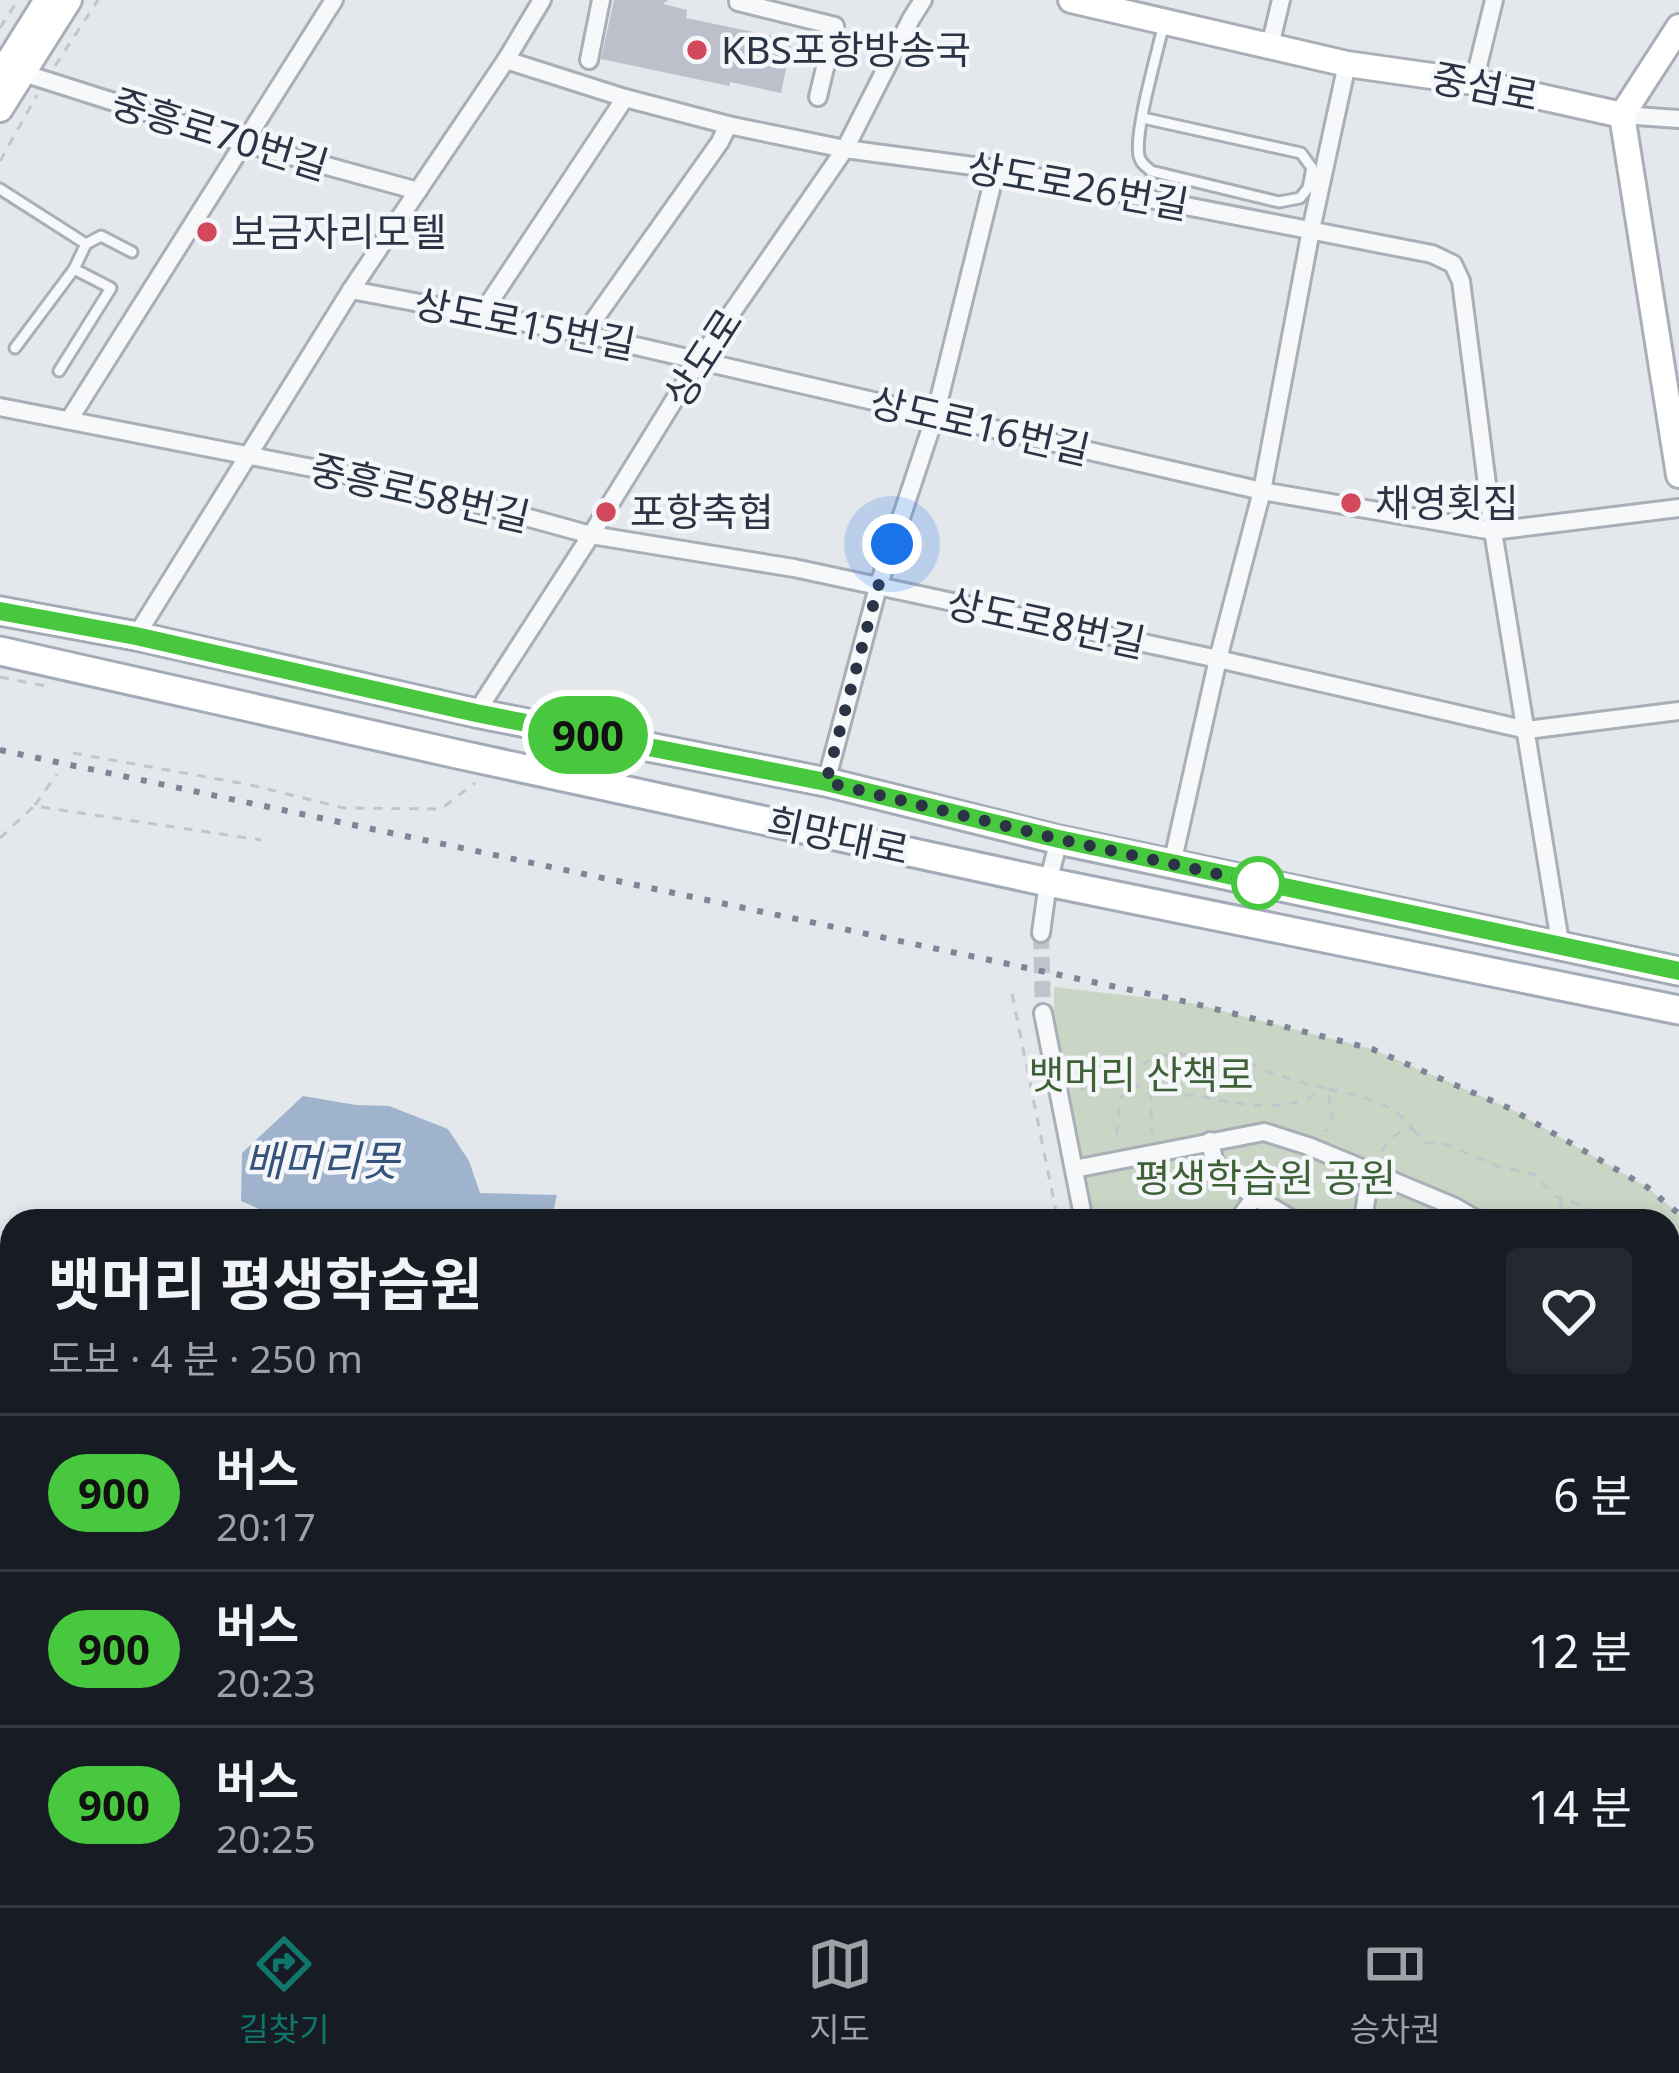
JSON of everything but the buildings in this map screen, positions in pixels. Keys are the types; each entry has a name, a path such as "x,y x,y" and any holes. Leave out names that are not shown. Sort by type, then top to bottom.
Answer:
{"main road":[{"path":"0,109 47,0"},
{"path":"12,74 69,0"},
{"name":"중섬로","path":"1072,0 1347,64 1474,82 1622,115"},
{"path":"1679,27 1622,115 1679,475"},
{"name":"희망대로","path":"0,611 826,782 1059,839 1679,971"},
{"name":"희망대로","path":"0,651 1048,882 1679,1010"},
{"path":"1612,995 1679,1030"}],"street":[{"path":"68,420 334,0"},
{"path":"506,60 542,0"},
{"path":"589,60 601,0"},
{"path":"738,0 835,26 818,97"},
{"name":"상도로","path":"476,713 699,360 845,149 923,0"},
{"path":"1270,46 1281,0"},
{"path":"1474,82 1494,0"},
{"name":"상도로26번길","path":"506,60 728,125 845,149 996,169 1432,254 1453,264 1461,281 1493,531"},
{"name":"중흥로58번길","path":"136,636 351,290 506,60"},
{"path":"1172,864 1262,491 1347,64"},
{"name":"중흥로70번길","path":"12,74 418,191"},
{"path":"481,315 625,98"},
{"path":"1622,115 1679,118"},
{"path":"584,334 728,125"},
{"path":"826,782 878,587 934,416 996,169"},
{"name":"상도로15번길","path":"351,290 699,360"},
{"name":"상도로16번길","path":"699,360 1262,491 1493,531 1679,508"},
{"name":"중흥로58번길","path":"0,407 435,492 591,535"},
{"path":"1493,531 1562,947"},
{"name":"상도로8번길","path":"591,535 794,568 1527,730 1679,710"},
{"path":"1041,933 1059,839"},
{"path":"1043,1013 1081,1209"},
{"path":"1073,1169 1264,1132 1458,1209"},
{"path":"1210,1141 1216,1169 1275,1209"},
{"path":"1365,1209 1370,1172"},
{"path":"1246,1209 1255,1197"}],"lane":[{"path":"1143,118 1301,153 1312,168 1308,188 1300,198 1279,202 1151,171 1141,163 1143,118 1165,22"},
{"path":"0,188 86,244"},
{"path":"15,348 74,269 86,244 101,236 132,252"},
{"path":"59,371 111,288 74,269"}],"path":[{"path":"0,28 18,0"},
{"path":"73,753 251,785 344,808 441,809 500,763"},
{"path":"0,838 34,806 58,774"},
{"path":"34,806 261,839"},
{"path":"1012,994 1056,1209"},
{"path":"1060,1097 1108,1076 1128,1075 1147,1059 1170,1053 1192,1054 1202,1062 1216,1099"},
{"path":"1175,1093 1192,1066 1224,1058 1244,1061 1386,1106 1400,1113 1427,1143 1443,1143 1497,1166 1536,1175 1553,1196 1589,1209"},
{"path":"1128,1075 1132,1085"},
{"path":"1132,1085 1151,1095 1175,1093 1256,1106 1285,1106 1324,1088"},
{"path":"1117,1160 1120,1099 1132,1085"},
{"path":"1316,1150 1333,1116 1324,1088"},
{"path":"1151,1095 1152,1135 1162,1150"},
{"path":"1370,1172 1389,1140 1401,1130 1413,1129"},
{"path":"1559,1198 1562,1209"}],"green space":[{"name":"뱃머리 산책로","path":"1054,987 1192,1003 1372,1049 1511,1109 1647,1187 1673,1209 1082,1209"}],"water":[{"name":"배머리못","path":"303,1096 389,1106 448,1129 469,1161 480,1193 557,1195 554,1209 259,1209 241,1201 242,1153"}],"tunnel":[{"path":"1041,933 1043,1013"}],"railway":[{"path":"0,750 1192,1003 1372,1049 1511,1109 1647,1187 1673,1209"}],"bus line":[{"name":"900","path":"0,611 826,782 1059,839 1679,971"}],"place":[{"name":"KBS포항방송국","path":"697,50"},
{"name":"보금자리모텔","path":"207,232"},
{"name":"채영횟집","path":"1351,503"},
{"name":"포항축협","path":"606,512"}],"route":[{"path":"892,544 826,782 1258,883"}],"park label":[{"name":"평생학습원 공원","path":"1265,1178"}]}
